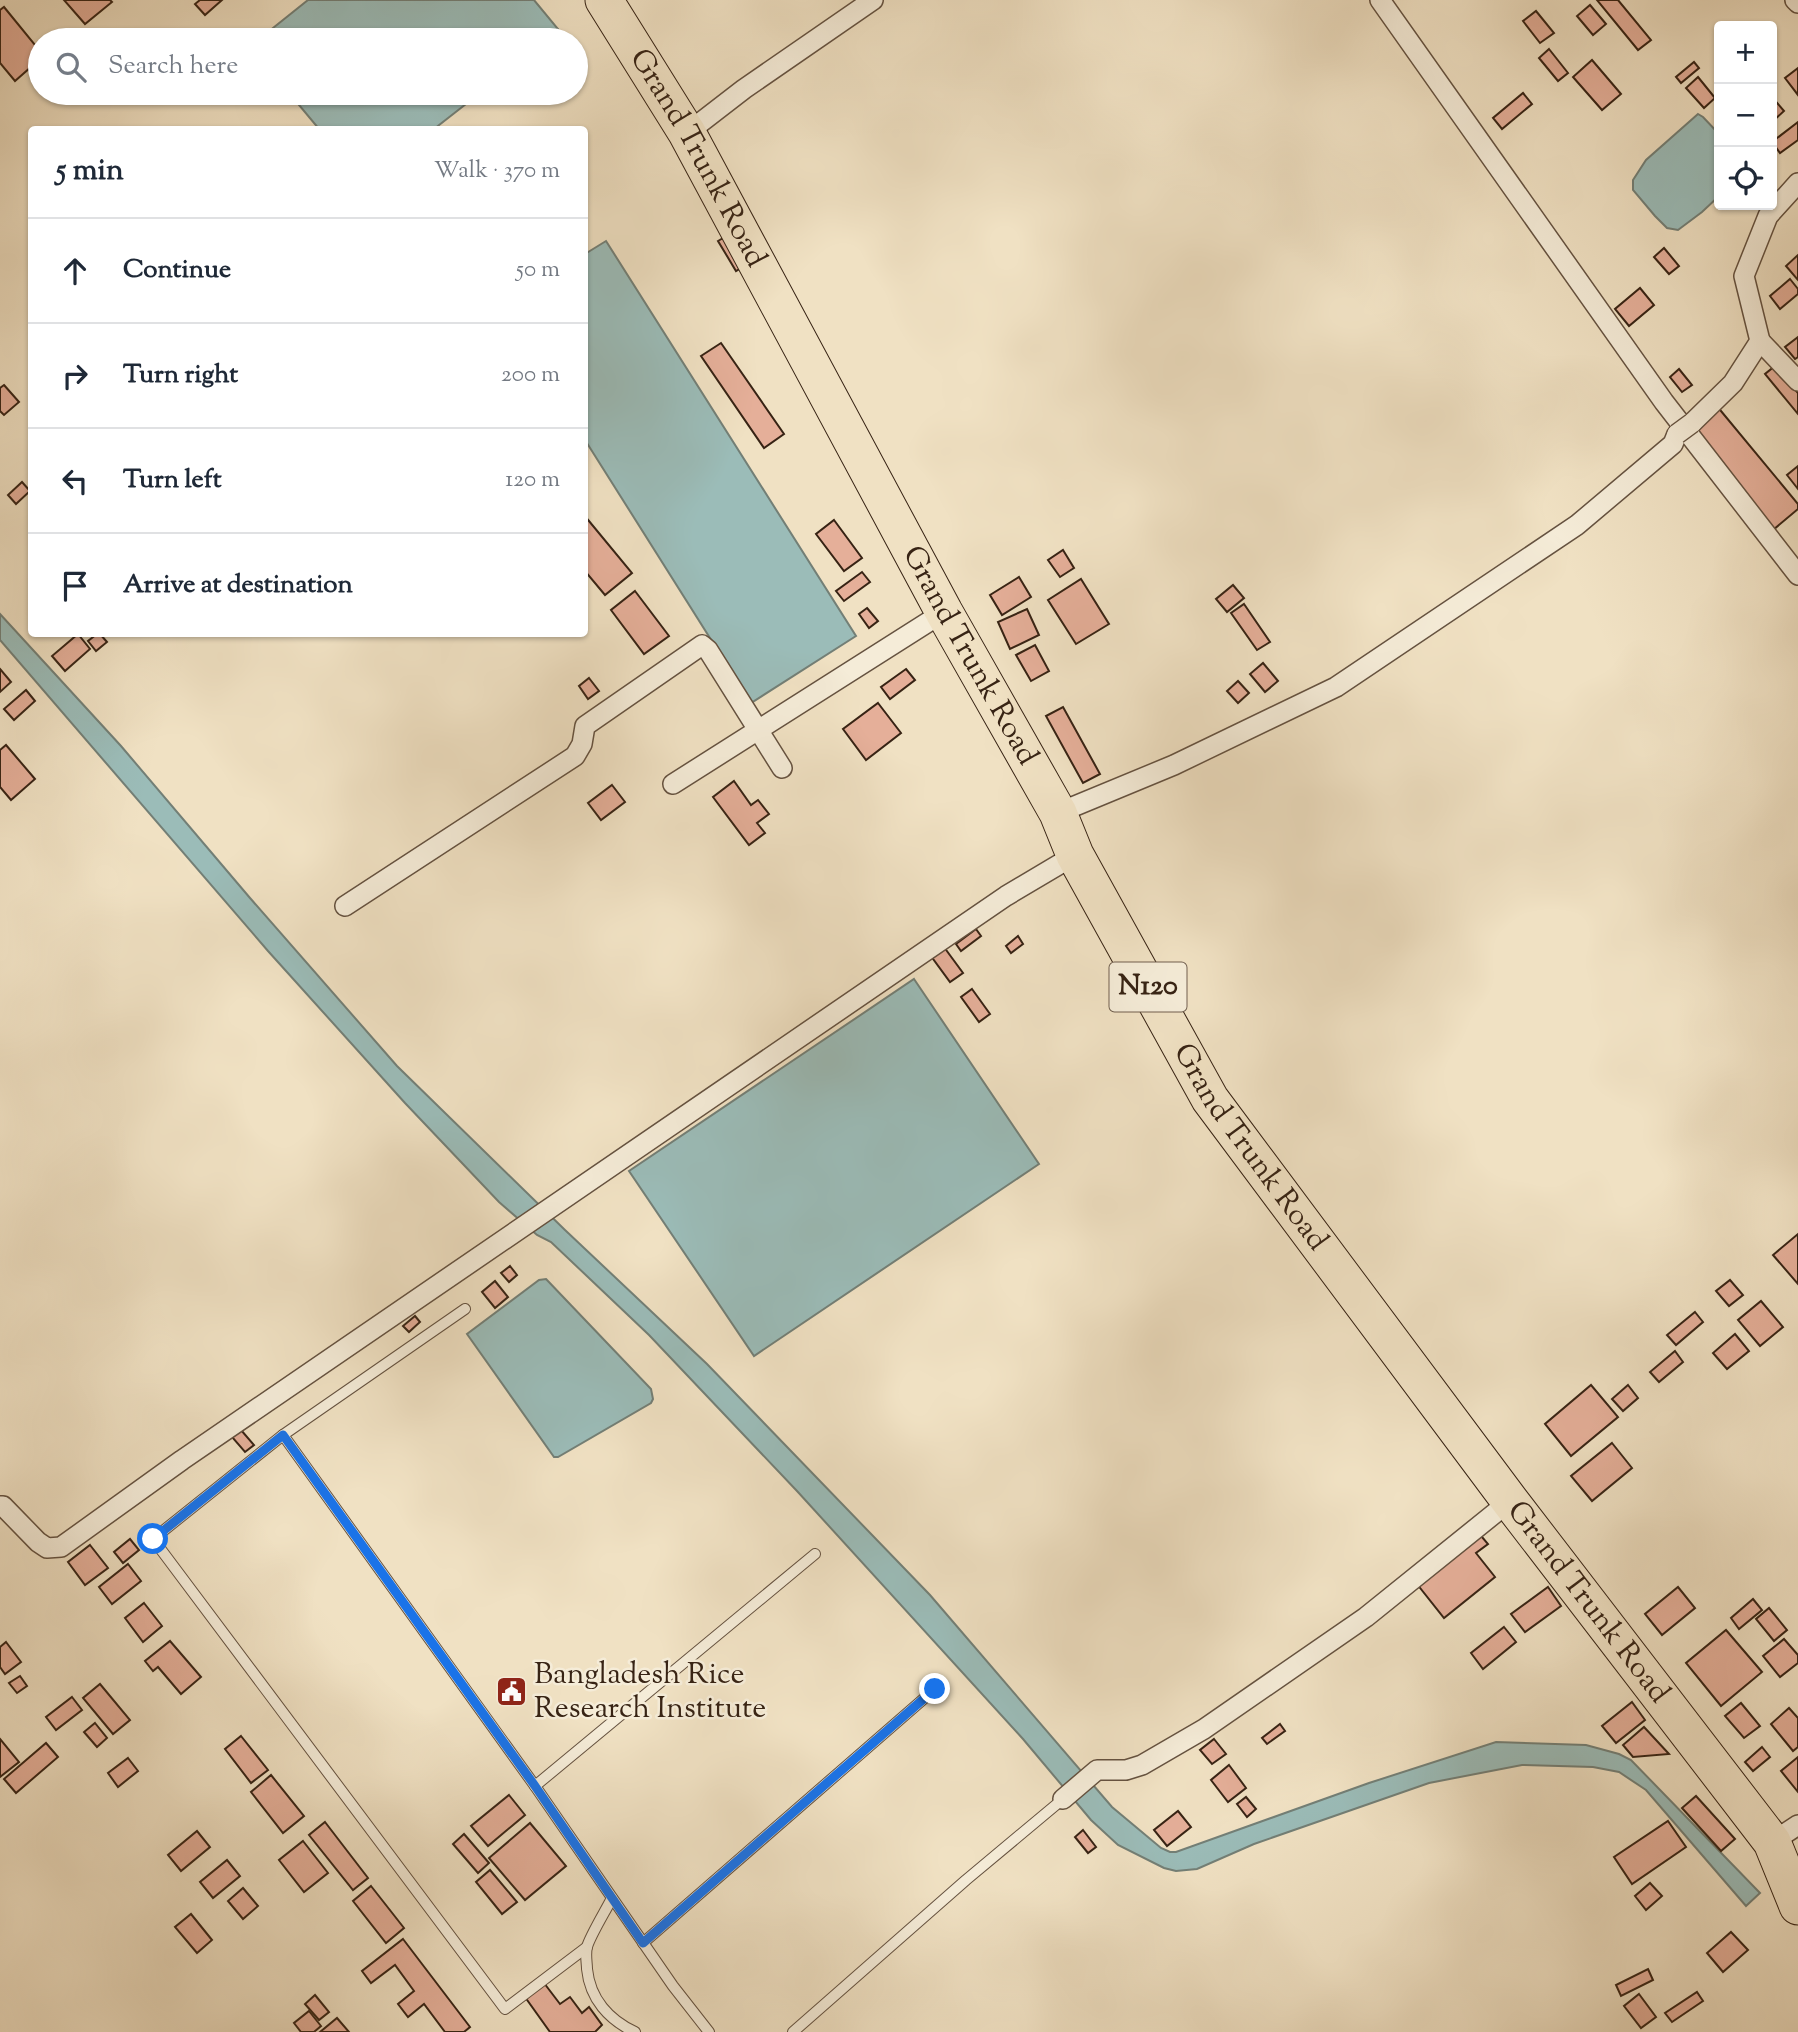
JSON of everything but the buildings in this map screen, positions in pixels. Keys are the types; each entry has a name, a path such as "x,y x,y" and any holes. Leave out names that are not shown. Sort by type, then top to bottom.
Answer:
{"highway":[{"name":"Grand Trunk Road","path":"604,0 687,132 944,612 1058,813 1075,855 1210,1099 1510,1501 1785,1834 1798,1906"}],"street":[{"path":"687,132 873,0"},
{"path":"1380,0 1664,402 1798,575"},
{"path":"1798,183 1768,216 1744,276 1759,341 1798,381"},
{"path":"1058,813 1174,765 1336,687 1577,525 1673,444 1684,428 1733,383 1759,341"},
{"path":"673,784 944,612"},
{"path":"345,906 575,756 582,744 585,726 702,645 708,650 782,768"},
{"path":"0,1506 38,1542 47,1548 61,1548 182,1460 1006,897 1075,855"},
{"path":"1063,1799 1097,1770 1126,1770 1142,1765 1205,1729 1366,1617 1510,1501"}],"lane":[{"path":"465,1309 283,1435 153,1539 505,2008 587,1947 612,1898"},
{"path":"283,1435 709,2032"},
{"path":"535,1786 815,1554"},
{"path":"643,1943 935,1689"},
{"path":"793,2032 1063,1799"},
{"path":"587,1947 588,1979 594,1995 602,2008 618,2024 635,2032"}],"water":[{"path":"308,0 534,0 557,28 273,28"},
{"path":"299,105 465,105 438,126 316,126"},
{"path":"1698,114 1714,129 1714,201 1678,230 1667,228 1633,190 1633,180 1646,160"},
{"path":"606,241 856,636 751,703 588,445 588,252"},
{"path":"0,614 121,746 397,1066 707,1364 930,1595 1112,1807 1161,1848 1176,1852 1369,1783 1496,1742 1586,1745 1631,1760 1760,1893 1746,1906 1646,1790 1619,1772 1593,1767 1522,1765 1429,1783 1254,1844 1197,1869 1176,1871 1164,1868 1118,1845 1091,1820 1023,1739 797,1491 649,1335 551,1242 537,1235 499,1202 405,1103 268,951 0,640"},
{"path":"914,979 1039,1164 754,1356 629,1171"},
{"path":"546,1279 651,1389 653,1399 651,1403 558,1457 554,1457 467,1334 539,1280"}],"place":[{"name":"Bangladesh Rice Research Institute","path":"511,1692"}],"route":[{"path":"153,1539 283,1435 535,1786 643,1943 935,1689"}]}
